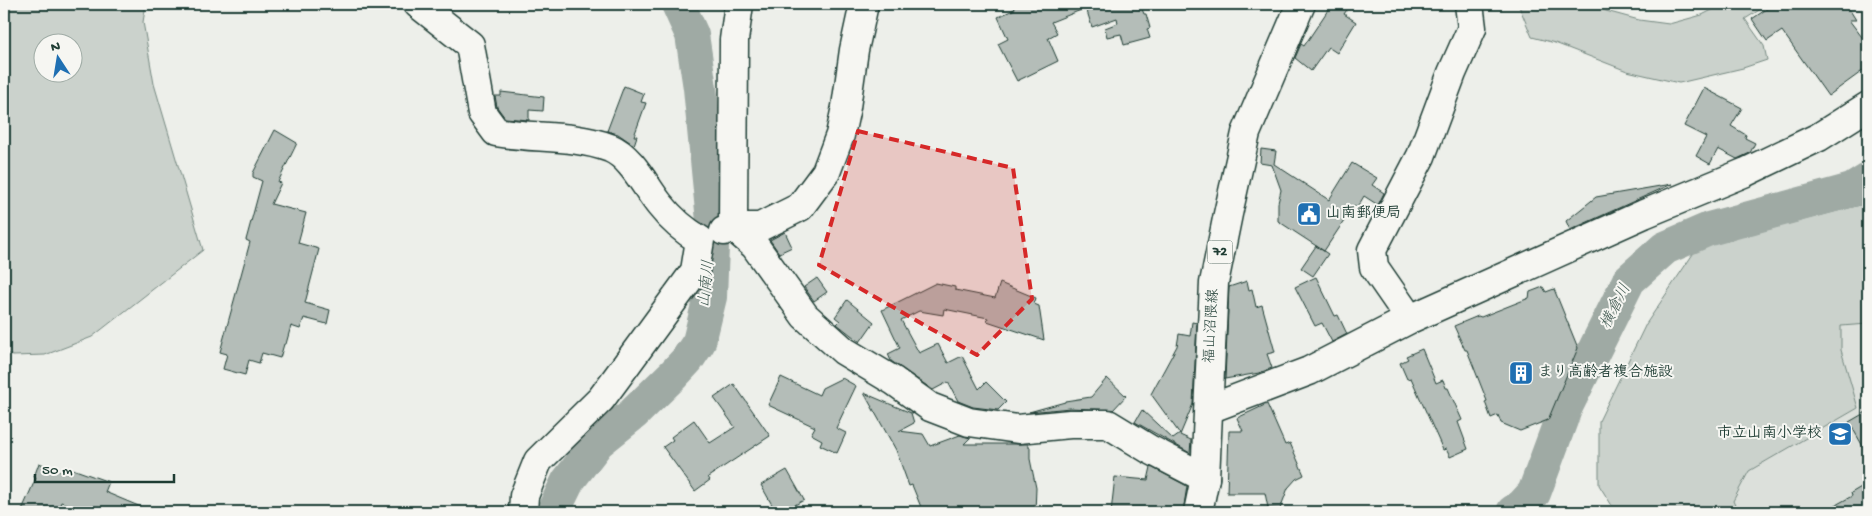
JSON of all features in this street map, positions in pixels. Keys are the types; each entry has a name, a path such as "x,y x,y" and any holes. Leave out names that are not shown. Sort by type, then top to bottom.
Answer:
{"street":[{"path":"418,4 470,45 482,113 496,132 511,135 572,138 612,149 632,166 660,206 686,232 700,240"},
{"path":"739,4 734,40 733,227 755,246 805,316 844,351 894,381 930,407 968,422 1018,429 1070,424 1108,424 1149,449 1205,478"},
{"path":"700,240 733,227 760,227 800,207 826,172 840,135 854,50 864,4"},
{"name":"福山沼隈線","path":"1198,512 1205,478 1214,283 1246,133 1301,4"},
{"path":"1410,319 1374,268 1372,250 1421,156 1452,74 1472,28 1469,4"},
{"path":"1209,409 1309,371 1410,319 1644,214 1746,172 1819,137 1868,106"},
{"path":"523,512 524,496 538,461 601,399 621,372 695,271 700,240"}],"highlighted area":[{"path":"858,131 1013,168 1032,299 977,355 819,265"}],"shaded area":[{"path":"4,4 146,4 143,22 154,84 203,250 92,337 45,355 13,356 4,352"},
{"path":"1518,4 1595,4 1606,11 1639,20 1669,24 1702,15 1724,4 1769,4 1745,19 1764,46 1767,60 1743,68 1679,83 1627,71 1555,43 1532,37"},
{"path":"1868,201 1868,324 1841,326 1841,350 1858,408 1749,471 1733,501 1738,512 1616,512 1599,485 1599,421 1646,324 1697,248 1864,204"},
{"name":"市立山南小学校","path":"1868,324 1868,512 1738,512 1733,501 1749,471 1858,408 1841,350 1841,326"}],"building":[{"path":"1012,4 1152,4 1152,6 1142,9 1144,14 1146,14 1150,28 1147,29 1150,38 1124,45 1121,34 1107,37 1105,28 1118,23 1117,18 1092,27 1086,8 1051,22 1057,33 1048,38 1058,61 1017,81 998,44 1008,39 998,17 1015,9"},
{"path":"1332,4 1351,4 1344,14 1356,22 1337,53 1328,47 1311,71 1295,58 1301,44 1304,46"},
{"path":"1774,4 1846,4 1856,20 1849,20 1868,45 1868,67 1828,96 1782,31 1767,41 1752,19"},
{"path":"624,86 644,94 641,102 646,103 634,136 637,136 634,145 618,134 607,131"},
{"path":"1704,88 1742,108 1731,126 1746,135 1745,138 1755,143 1750,153 1737,159 1718,149 1710,164 1696,156 1706,137 1684,126"},
{"path":"501,92 544,97 543,111 529,110 529,120 505,118 497,107 495,96 501,96"},
{"path":"275,130 297,143 278,182 281,183 271,204 306,213 298,243 319,249 305,303 330,310 327,324 304,318 300,329 291,326 280,358 262,353 259,363 249,360 245,375 223,369 227,354 220,352 250,242 246,240 262,181 253,177 253,173"},
{"path":"1261,149 1276,151 1274,164 1329,200 1352,163 1377,178 1372,185 1384,193 1378,205 1364,196 1357,208 1354,206 1324,251 1278,221 1278,203 1281,190 1272,165 1260,163"},
{"path":"1672,184 1570,230 1566,221 1596,197"},
{"path":"785,232 792,247 779,253 770,240"},
{"path":"1316,246 1328,254 1313,276 1301,268"},
{"path":"1316,277 1335,316 1338,315 1347,334 1332,342 1322,323 1315,326 1295,287"},
{"path":"817,278 827,292 814,301 804,287"},
{"path":"1247,281 1249,290 1252,289 1256,307 1262,305 1275,352 1267,354 1272,368 1259,373 1225,379 1229,287"},
{"path":"936,283 955,287 955,290 995,298 1000,283 1036,298 1034,304 1039,306 1044,340 987,321 988,318 944,309 943,315 919,311 901,320 919,353 938,344 948,363 962,356 979,389 986,382 1006,402 998,410 973,407 958,401 948,382 933,390 891,361 888,354 900,348 882,310"},
{"name":"まり高齢者複合施設","path":"1543,287 1546,292 1554,289 1578,348 1548,420 1520,431 1501,423 1498,415 1491,418 1485,402 1487,401 1467,350 1465,350 1454,326 1529,298 1530,292"},
{"path":"847,300 874,322 860,342 837,324 840,321 835,317"},
{"path":"1192,322 1197,323 1193,404 1180,435 1191,440 1190,453 1135,422 1142,410 1173,439 1180,434 1151,394 1177,346 1179,334 1190,336"},
{"path":"1422,349 1436,383 1443,380 1462,420 1458,422 1468,449 1450,457 1446,449 1443,450 1411,378 1407,379 1400,363 1408,359 1406,356"},
{"path":"781,377 819,395 822,388 842,378 856,386 836,428 846,433 837,453 820,445 822,440 811,434 815,427 768,405"},
{"path":"1107,378 1126,396 1113,410 1070,408 1029,412 1065,401 1091,397"},
{"path":"734,384 770,436 708,477 710,480 695,491 663,447 673,440 671,437 694,420 710,443 735,427 714,398"},
{"path":"864,393 911,413 914,423 899,431 923,434 930,446 960,435 970,438 964,444 1028,444 1036,488 1035,512 923,512 912,485 909,486 896,450"},
{"path":"1267,404 1285,445 1290,443 1304,475 1296,479 1288,488 1280,509 1268,508 1265,493 1227,493 1229,431 1243,431 1237,418"},
{"path":"1868,411 1868,455 1849,422"},
{"path":"39,463 65,473 67,467 109,482 105,492 153,512 89,512 61,502 57,512 21,512 36,478 34,477"},
{"path":"1151,467 1187,486 1183,512 1111,512 1115,477 1148,480"},
{"path":"787,470 804,500 793,506 796,512 776,512 761,485"},
{"path":"1868,483 1868,512 1823,512 1852,496 1851,493"}],"waterway":[{"name":"山南川","path":"553,512 568,481 598,442 633,414 674,374 687,360 699,342 710,297 713,221 700,88 692,35 678,4"},
{"name":"横倉川","path":"1513,512 1522,506 1534,493 1565,409 1629,280 1665,248 1709,229 1852,190 1868,180"}],"place":[{"name":"山南郵便局","path":"1309,214"},
{"name":"まり高齢者複合施設","path":"1521,373"},
{"name":"市立山南小学校","path":"1840,434"}]}
